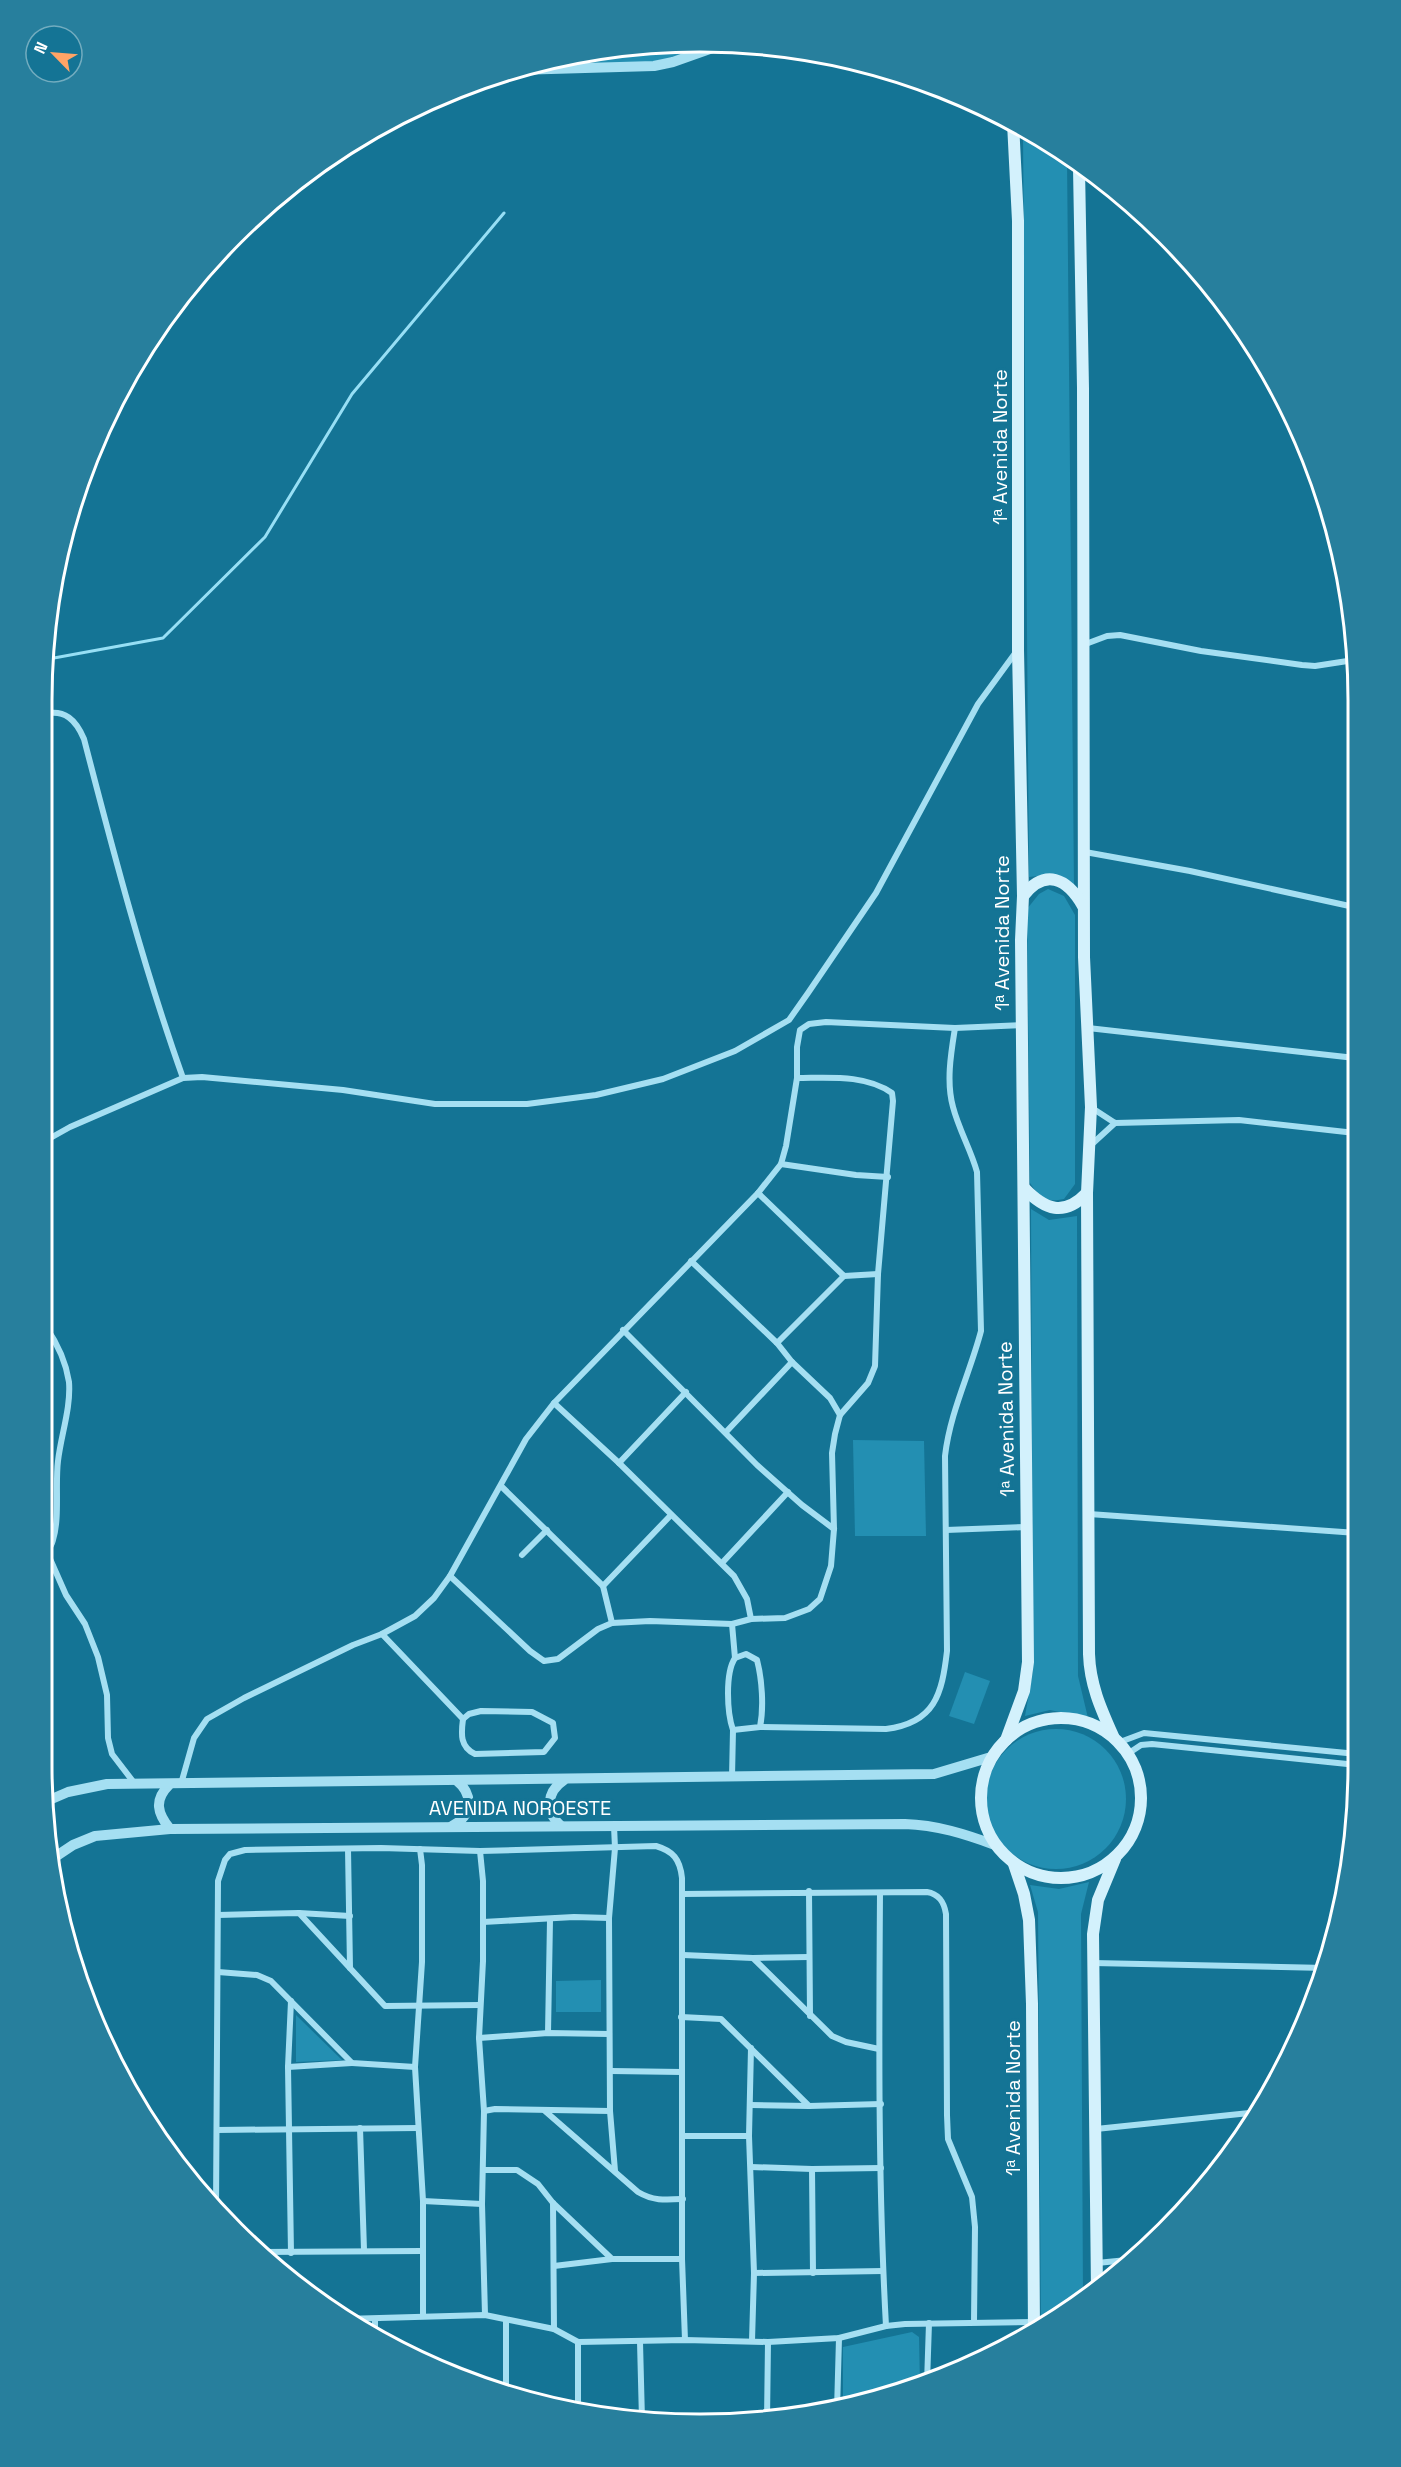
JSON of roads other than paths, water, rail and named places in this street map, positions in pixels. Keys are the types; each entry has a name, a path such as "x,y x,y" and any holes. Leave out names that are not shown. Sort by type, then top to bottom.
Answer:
{"main road":[{"name":"1ᵃ Avenida Norte","path":"1006,1740 1024,1691 1028,1662 1021,940 1023,896 1018,650 1018,221 1014,133"},
{"path":"1079,175 1083,388 1084,907 1091,1107 1087,1193 1090,1667 1097,1700 1117,1739 1129,1753 1138,1774 1142,1797 1139,1820 1130,1841 1115,1858 1092,1873 1065,1879 1038,1876 1014,1864 995,1845 985,1825 980,1802 983,1779 991,1758 1006,1740 1024,1726 1046,1719 1070,1717 1093,1723 1117,1739"},
{"path":"1023,896 1033,884 1053,879 1073,889 1084,907"},
{"path":"1024,1188 1038,1202 1055,1208 1070,1207 1087,1193"},
{"path":"1097,2279 1093,1934 1098,1900 1115,1858"},
{"name":"1ᵃ Avenida Norte","path":"1014,1864 1024,1894 1029,1920 1032,2004 1034,2322"}],"street":[{"path":"559,69 654,66 692,52"},
{"path":"1082,645 1107,636 1120,635 1201,651 1302,665 1315,666 1347,661"},
{"path":"52,1137 183,1078 202,1077 343,1090 435,1104 527,1104 596,1095 663,1079 697,1068 735,1051 789,1020 876,892 978,704 1018,650"},
{"path":"52,713 67,716 80,728 84,739 165,1025 183,1078"},
{"path":"1085,852 1190,871 1348,906"},
{"path":"789,1020 800,1030"},
{"path":"170,1829 161,1817 158,1808 160,1797 175,1784 195,1738 207,1719 244,1698 382,1634 415,1616 434,1598 450,1576 526,1439 554,1402 758,1193 781,1164 797,1078 797,1047 800,1030 809,1024 826,1022 955,1028 1022,1025"},
{"path":"734,1730 760,1727 886,1729 901,1727 930,1710 943,1682 947,1651 945,1456 948,1430 981,1331 977,1172 970,1148 957,1121 950,1090 955,1028"},
{"path":"1088,1028 1348,1057"},
{"path":"450,1576 530,1651 544,1661 558,1659 598,1629 612,1623 650,1621 732,1624 751,1619 785,1618 809,1609 820,1599 831,1566 834,1529 832,1453 840,1414 868,1383 875,1366 878,1274 893,1114 891,1093 865,1080 797,1078"},
{"path":"1091,1107 1115,1124 1239,1120 1348,1132"},
{"path":"1090,1146 1115,1124"},
{"path":"781,1164 846,1174 888,1177"},
{"path":"758,1193 844,1276"},
{"path":"691,1261 777,1343 792,1362 830,1398 840,1414"},
{"path":"777,1343 844,1276 878,1274"},
{"path":"623,1330 788,1492 834,1529"},
{"path":"52,1338 62,1357 69,1383 58,1460 52,1543"},
{"path":"726,1432 792,1362"},
{"path":"619,1463 686,1392"},
{"path":"554,1402 722,1563 742,1586 751,1619"},
{"path":"501,1486 603,1586 612,1623"},
{"path":"722,1563 788,1492"},
{"path":"1088,1514 1348,1532"},
{"path":"603,1586 671,1515"},
{"path":"946,1530 1026,1527"},
{"path":"522,1555 548,1530"},
{"path":"52,1563 66,1595 92,1638 107,1695 108,1738 112,1754 135,1784"},
{"path":"732,1624 735,1658"},
{"path":"382,1634 463,1719 464,1744 476,1754 544,1752 555,1738 553,1723 532,1712 481,1711 463,1719"},
{"path":"732,1778 734,1730 730,1721 731,1663 735,1658 746,1654 757,1660 762,1718 760,1727"},
{"path":"1117,1739 1144,1733 1348,1753"},
{"path":"1129,1753 1141,1745 1152,1744 1348,1764"},
{"name":"AVENIDA NOROESTE","path":"54,1799 87,1787 107,1784 934,1774 991,1758"},
{"path":"561,1826 555,1821 549,1806 552,1791 564,1780"},
{"path":"452,1826 465,1816 469,1801 463,1786 457,1781"},
{"name":"AVENIDA NOROESTE","path":"59,1855 73,1845 95,1836 170,1829 857,1823 929,1825 952,1830 995,1845"},
{"path":"614,1826 615,1848 609,1918 609,2034 610,2111 615,2171"},
{"path":"216,2197 218,1881 221,1868 230,1854 244,1850 480,1851 656,1846 667,1849 679,1862 682,1893 682,2259 685,2340"},
{"path":"348,1849 350,1968"},
{"path":"420,1849 422,1865 420,2005 415,2067 423,2201 423,2316"},
{"path":"480,1851 483,1922 479,2037 484,2111 482,2204 485,2315"},
{"path":"682,1893 809,1891 933,1893 943,1902 945,1908 948,2139 972,2198 975,2227 974,2322"},
{"path":"809,1891 810,2016"},
{"path":"880,1893 879,2049 886,2326"},
{"path":"218,1915 299,1913 350,1916"},
{"path":"299,1913 384,2006 480,2005"},
{"path":"483,1922 574,1917 609,1918"},
{"path":"548,2033 550,1920"},
{"path":"683,1955 753,1958 809,1957"},
{"path":"753,1958 810,2016 838,2040 879,2049"},
{"path":"1093,1963 1316,1968"},
{"path":"218,1972 257,1975 271,1981 352,2063"},
{"path":"291,2001 288,2067 291,2253"},
{"path":"681,2017 722,2019 809,2106"},
{"path":"479,2037 548,2033 609,2034"},
{"path":"751,2048 749,2136 754,2273 752,2341"},
{"path":"288,2067 352,2063 415,2067"},
{"path":"611,2071 682,2072"},
{"path":"751,2105 881,2104"},
{"path":"484,2111 495,2109 610,2111"},
{"path":"545,2111 648,2198 683,2199"},
{"path":"1095,2129 1248,2113"},
{"path":"360,2128 364,2250"},
{"path":"217,2130 418,2128"},
{"path":"683,2136 749,2136"},
{"path":"751,2167 881,2168"},
{"path":"812,2169 813,2273"},
{"path":"483,2170 517,2170 538,2184 553,2203 612,2259"},
{"path":"423,2201 482,2204"},
{"path":"553,2203 554,2329"},
{"path":"271,2252 422,2251"},
{"path":"554,2266 612,2259 682,2259"},
{"path":"1097,2263 1120,2261"},
{"path":"754,2273 883,2271"},
{"path":"362,2319 485,2315 554,2329 578,2342 685,2340 768,2342 839,2338 886,2326 929,2323 974,2322 1025,2327"},
{"path":"375,2319 375,2327"},
{"path":"506,2320 506,2384"},
{"path":"927,2373 929,2323"},
{"path":"837,2399 839,2338"},
{"path":"578,2342 578,2403"},
{"path":"640,2342 642,2411"},
{"path":"767,2411 768,2342"}],"waterway":[{"path":"54,658 163,638 265,537 352,394 504,213"}]}
